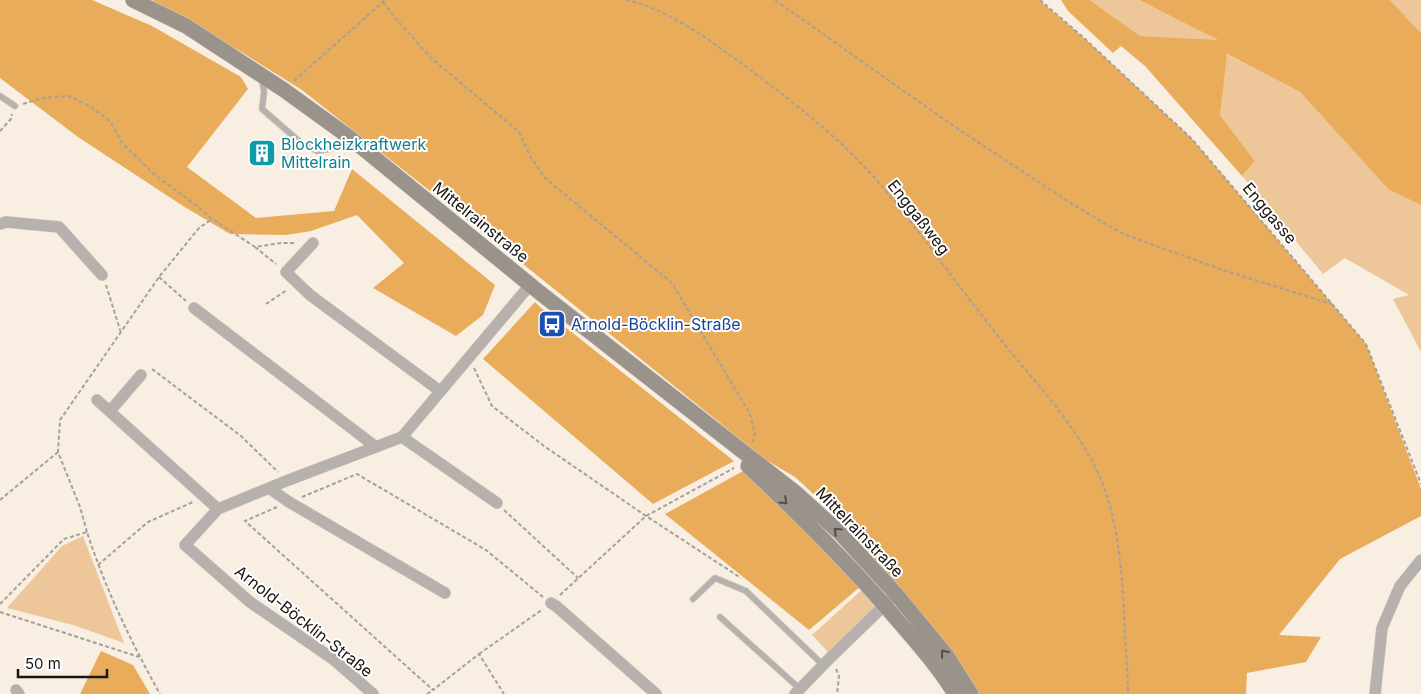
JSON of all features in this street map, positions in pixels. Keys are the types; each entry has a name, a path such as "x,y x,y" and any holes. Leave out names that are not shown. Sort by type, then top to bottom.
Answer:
{"street":[{"name":"Mittelrainstraße","path":"134,0 186,26 284,90 349,137 530,285 699,418 747,460 824,539 891,600 947,656 971,694"},
{"path":"0,224 6,222 59,227 102,275"},
{"path":"313,243 286,272 310,295 440,391"},
{"name":"Arnold-Böcklin-Straße","path":"372,694 333,659 250,602 186,545 218,509 402,437 530,285"},
{"path":"194,308 376,447"},
{"path":"110,411 145,371"},
{"path":"97,400 218,509"},
{"path":"402,437 497,503"},
{"path":"269,488 289,502 445,593"},
{"path":"1375,694 1382,628 1400,586 1421,560"},
{"name":"Mittelrainstraße","path":"891,600 955,694"},
{"path":"797,692 891,600"},
{"path":"551,603 656,694"}],"lane":[{"path":"261,75 264,92 262,109 300,142 317,152 334,148 349,137"},
{"path":"0,96 14,106"},
{"path":"693,599 715,578 746,591 827,661"},
{"path":"720,617 797,692"}],"path":[{"name":"Enggaßweg","path":"626,0 640,3 693,29 761,78 830,134 880,184 993,330 1065,418 1087,451 1100,476 1115,523 1124,600 1128,694"},
{"path":"775,0 952,125 1072,204 1123,234 1226,271 1332,304"},
{"name":"Enggasse","path":"1040,0 1084,38 1192,139 1366,344 1421,484"},
{"path":"284,90 384,1 396,19 430,57 519,132 530,156 545,178 672,283 750,414 755,434 747,460 646,516 551,603 426,694"},
{"path":"0,131 11,118 14,106 42,98 69,96 92,107 110,121 122,143 155,175 212,219 255,247 286,272"},
{"path":"160,694 139,658 98,565 80,507 58,452 60,420 160,278 199,228 212,219"},
{"path":"255,247 281,243 313,243"},
{"path":"102,275 121,333"},
{"path":"160,278 194,308"},
{"path":"266,304 297,283"},
{"path":"472,365 492,406 544,446 741,578"},
{"path":"145,371 166,381 241,436 262,454 286,481"},
{"path":"0,500 58,452"},
{"path":"433,690 245,521 357,474 486,550 551,603"},
{"path":"98,565 148,522 203,497"},
{"path":"497,503 578,578"},
{"path":"0,604 64,539 87,532"},
{"path":"0,612 139,658"},
{"path":"480,654 504,694"},
{"path":"827,661 839,676 837,694"}],"shaded area":[{"path":"0,0 92,0 152,26 241,77 248,89 187,167 256,218 334,211 352,169 495,285 483,315 456,336 373,288 404,263 357,215 311,231 286,235 230,234 183,206 78,137 0,78"},
{"path":"152,0 1039,0 1084,38 1192,139 1366,344 1421,489 1421,516 1340,559 1279,635 1321,637 1306,662 1247,673 1246,694 979,694 956,660 846,524 795,477 766,460 538,276 302,90"},
{"path":"1061,0 1090,0 1140,36 1218,40 1139,0 1390,0 1421,33 1421,205 1389,190 1300,92 1227,54 1220,115 1255,161 1242,176 1145,66 1121,46 1113,53 1068,11"},
{"path":"1090,0 1139,0 1220,41 1140,36"},
{"path":"1390,0 1421,0 1421,33"},
{"path":"1226,54 1300,92 1389,190 1421,205 1421,352 1393,299 1409,295 1345,258 1323,274 1242,176 1255,161 1220,115"},
{"path":"535,302 734,461 653,504 483,359"},
{"path":"745,470 861,586 809,630 665,514"},
{"path":"83,536 124,643 73,625 7,608 62,546"},
{"path":"864,588 879,606 828,652 812,635"},
{"path":"101,651 133,665 150,694 80,694"}],"place":[{"name":"Blockheizkraftwerk Mittelrain","path":"262,153"},
{"name":"Arnold-Böcklin-Straße","path":"552,324"}]}
